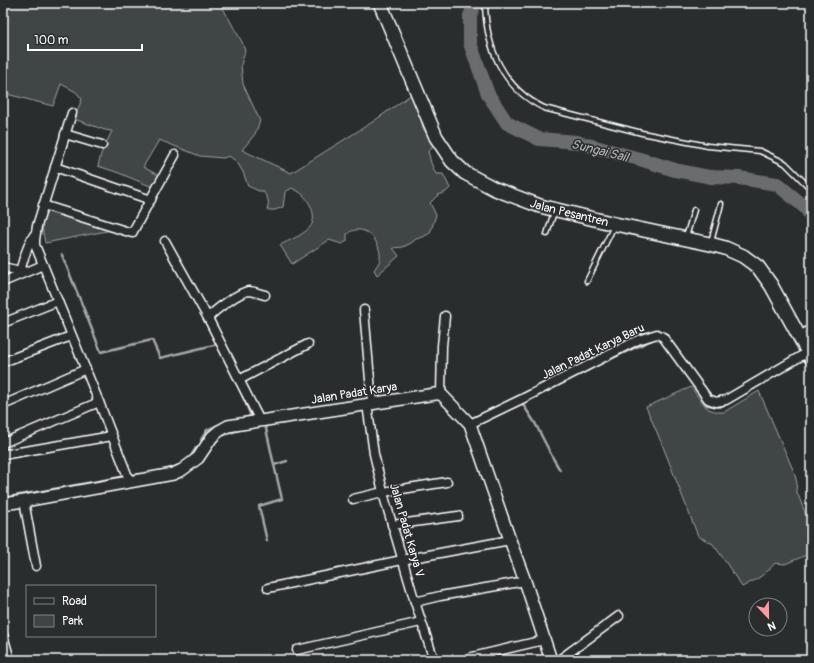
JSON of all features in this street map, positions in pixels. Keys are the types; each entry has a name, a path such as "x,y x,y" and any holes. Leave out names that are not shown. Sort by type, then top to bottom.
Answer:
{"main road":[{"name":"Jalan Pesantren","path":"380,3 430,124 443,149 465,173 496,189 540,206 614,224 686,238 724,248 743,256 758,267 771,285 809,355"}],"street":[{"path":"72,113 36,226 35,245 71,336 100,402 130,482"},
{"path":"65,134 102,144"},
{"path":"43,205 132,233 175,155"},
{"path":"55,167 151,200"},
{"path":"20,273 27,247 35,234"},
{"path":"165,241 208,318 260,421"},
{"path":"3,282 20,273 43,265"},
{"path":"3,267 20,273"},
{"path":"208,318 220,306 244,292 250,291 265,295"},
{"path":"3,324 58,301"},
{"name":"Jalan Padat Karya V","path":"364,310 374,454 402,560 434,660"},
{"path":"445,316 442,346 441,394 470,424 551,660"},
{"name":"Jalan Padat Karya Baru","path":"470,424 522,400 638,340 657,334 663,337 708,399 716,402 726,400 809,355"},
{"path":"3,362 71,336"},
{"path":"239,380 308,344"},
{"path":"3,405 86,369"},
{"name":"Jalan Padat Karya","path":"3,504 173,474 182,470 198,458 212,437 228,426 370,403 441,394"},
{"path":"3,443 100,402"},
{"path":"3,453 8,454 112,436"},
{"path":"353,500 383,492 447,482"},
{"path":"24,501 36,566"},
{"path":"392,525 458,516"},
{"path":"268,588 402,560 510,540"},
{"path":"415,602 440,596 525,581"},
{"path":"559,660 619,616"},
{"path":"297,650 421,622"},
{"path":"3,635 10,660"},
{"path":"472,657 544,640"}],"lane":[{"path":"485,3 491,43 498,63 504,74 513,85 534,103 544,108 642,133 708,146 760,151 785,163 811,189"},
{"path":"710,244 721,204"},
{"path":"547,234 555,210"},
{"path":"686,238 694,210"},
{"path":"587,281 614,224"},
{"path":"798,336 811,326"}],"green space":[{"path":"3,3 220,3 242,42 245,51 241,65 243,84 260,121 255,134 242,150 291,173 374,121 412,94 419,110 423,128 434,147 428,151 431,163 436,174 443,174 450,188 446,192 438,195 430,203 436,215 430,233 403,247 393,248 399,256 377,275 374,270 380,260 378,245 373,237 361,230 347,234 347,241 342,244 329,240 292,264 280,245 302,234 311,225 313,221 313,212 309,202 302,194 292,188 285,192 283,207 275,210 267,210 268,200 263,191 259,191 248,186 243,172 237,162 229,156 223,158 200,156 159,140 143,167 162,177 155,188 98,166 101,154 112,131 74,119 82,99 76,92 61,84 53,106 3,93"},
{"path":"49,209 117,229 45,243 41,221"},
{"path":"691,387 708,409 718,412 724,412 759,391 794,472 797,483 796,490 811,523 811,553 785,564 775,563 760,577 742,587 713,544 698,536 646,407"}],"waterway":[{"name":"Sungai Sail","path":"475,3 470,16 470,43 488,94 507,123 539,139 577,142 675,170 710,177 739,178 777,184 806,208 811,216"},
{"path":"62,255 101,352 152,340 160,358 218,345"},
{"path":"608,360 656,338"},
{"path":"687,376 707,405 720,407 727,403"},
{"path":"238,385 251,416 240,419"},
{"path":"522,403 535,423 560,470"},
{"path":"201,440 207,430 223,423"},
{"path":"265,424 274,465 287,461"},
{"path":"212,446 221,436 242,429"},
{"path":"189,459 196,448"},
{"path":"267,541 259,506 282,499 274,465"},
{"path":"165,470 176,467"},
{"path":"133,475 141,474"},
{"path":"3,498 121,477"}]}
